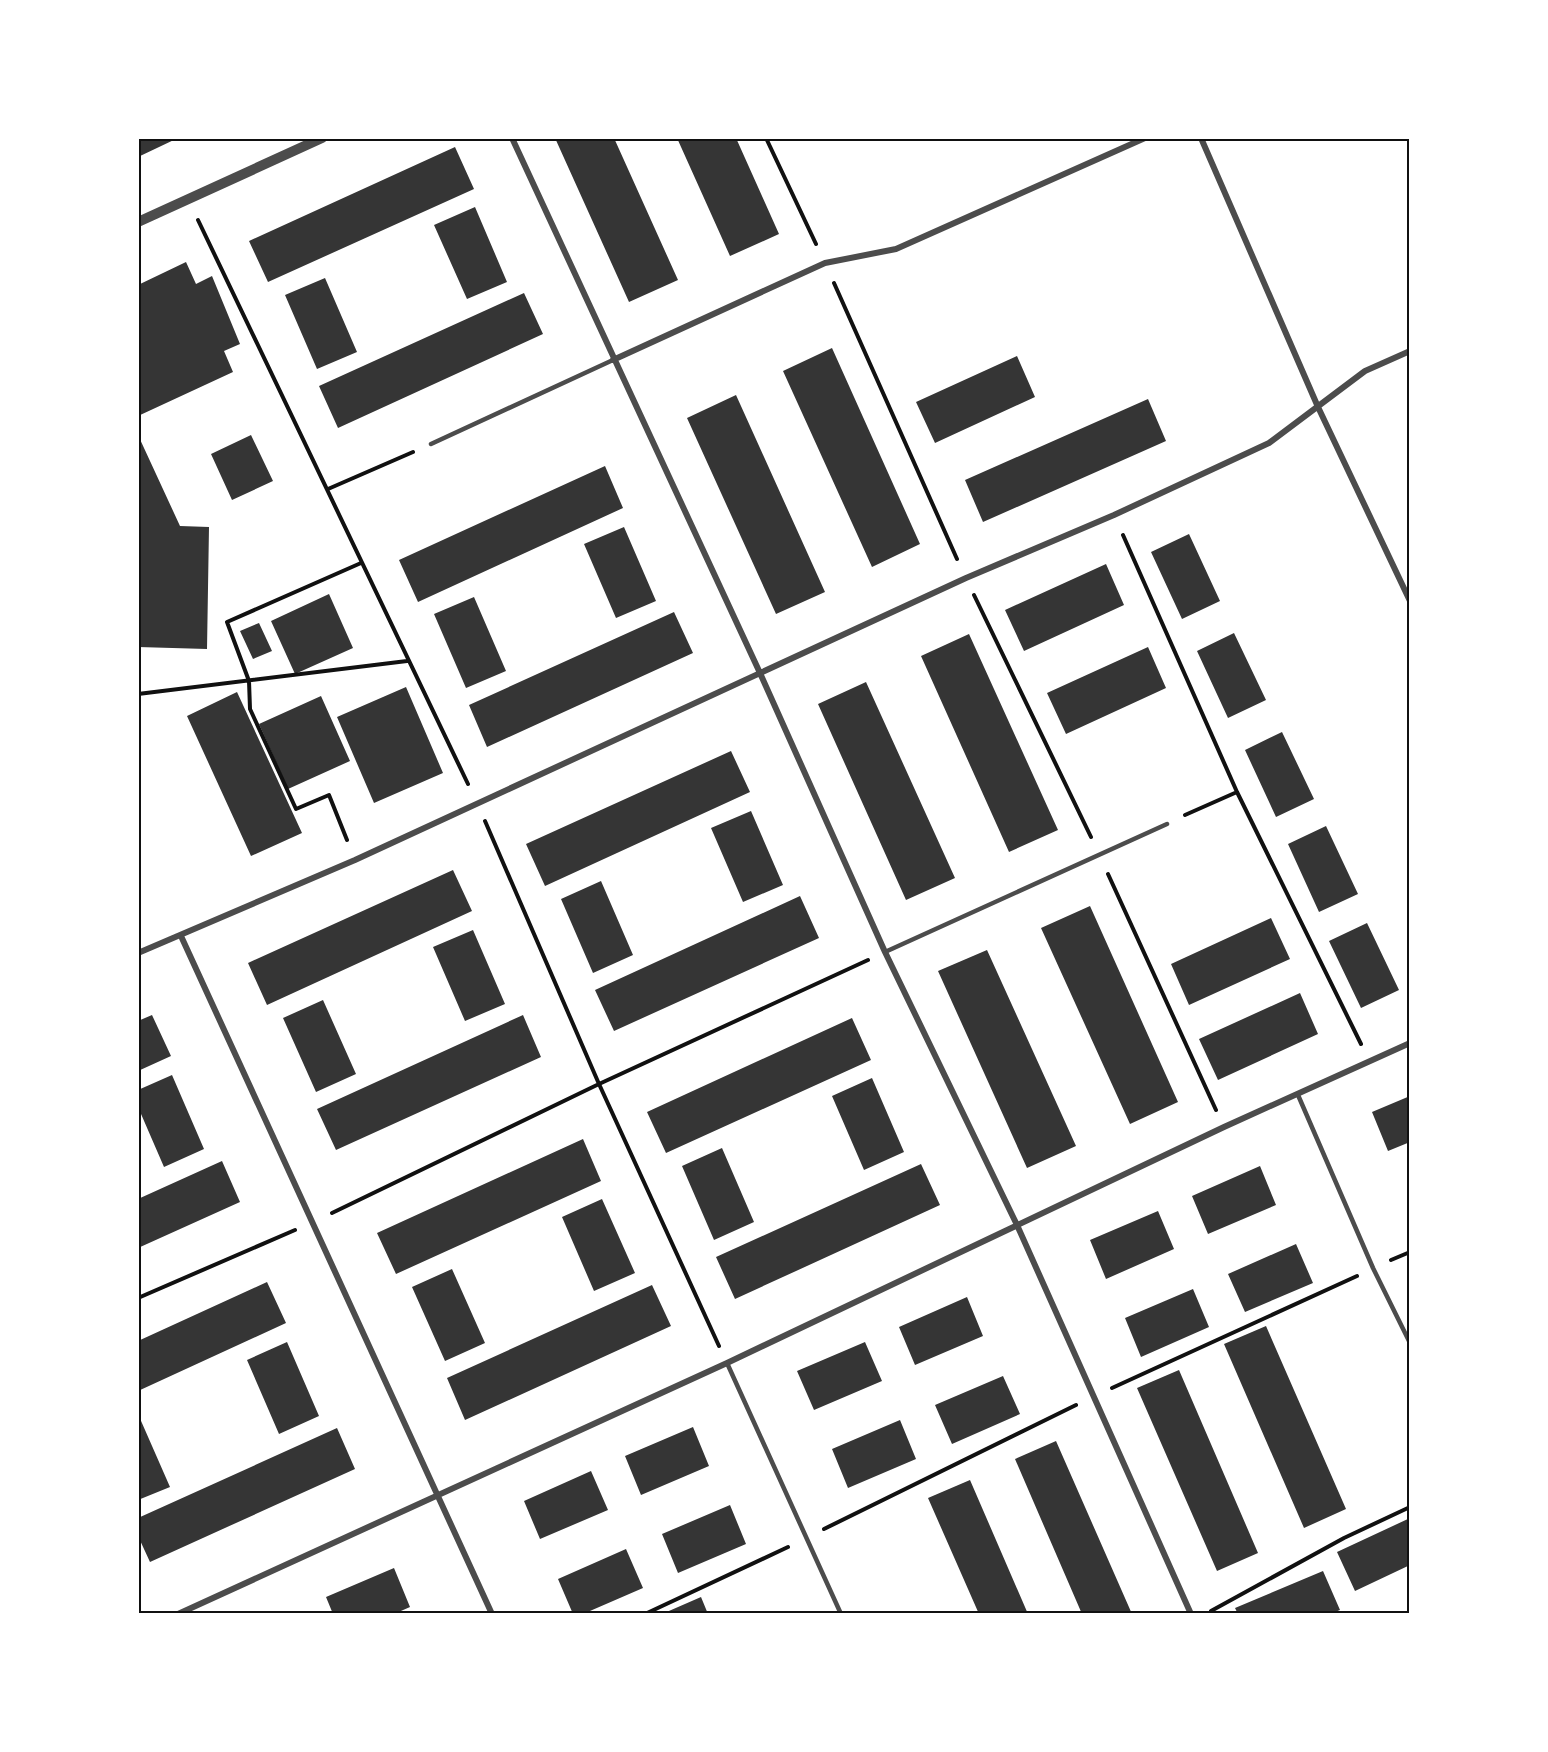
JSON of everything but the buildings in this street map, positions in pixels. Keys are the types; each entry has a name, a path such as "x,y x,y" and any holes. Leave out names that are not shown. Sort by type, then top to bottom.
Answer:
{"street":[{"path":"138,222 322,138"},
{"path":"512,138 760,673 885,952 1017,1225 1191,1614"},
{"path":"613,360 825,263 896,249 1145,138"},
{"path":"1201,138 1318,407 1410,601"},
{"path":"138,953 355,860 966,578 1114,515 1269,443 1365,371 1410,351"},
{"path":"181,936 492,1614"},
{"path":"178,1614 727,1363 1224,1127 1410,1043"}],"lane":[{"path":"431,444 613,360"},
{"path":"885,952 1167,824"},
{"path":"1298,1095 1373,1268 1410,1343"},
{"path":"727,1363 841,1614"}],"path":[{"path":"766,138 825,263 966,578 1099,855 1224,1127"},
{"path":"188,198 328,489 407,661 477,802 599,1084 727,1363"},
{"path":"328,489 431,444"},
{"path":"1114,515 1237,792 1370,1060"},
{"path":"355,860 328,795 296,809 250,709 249,681 227,622 361,563"},
{"path":"138,694 407,661"},
{"path":"1167,824 1237,792"},
{"path":"138,1298 313,1222 599,1084 885,952"},
{"path":"645,1614 1093,1397 1373,1268"},
{"path":"1205,1614 1344,1538 1410,1507"}]}
